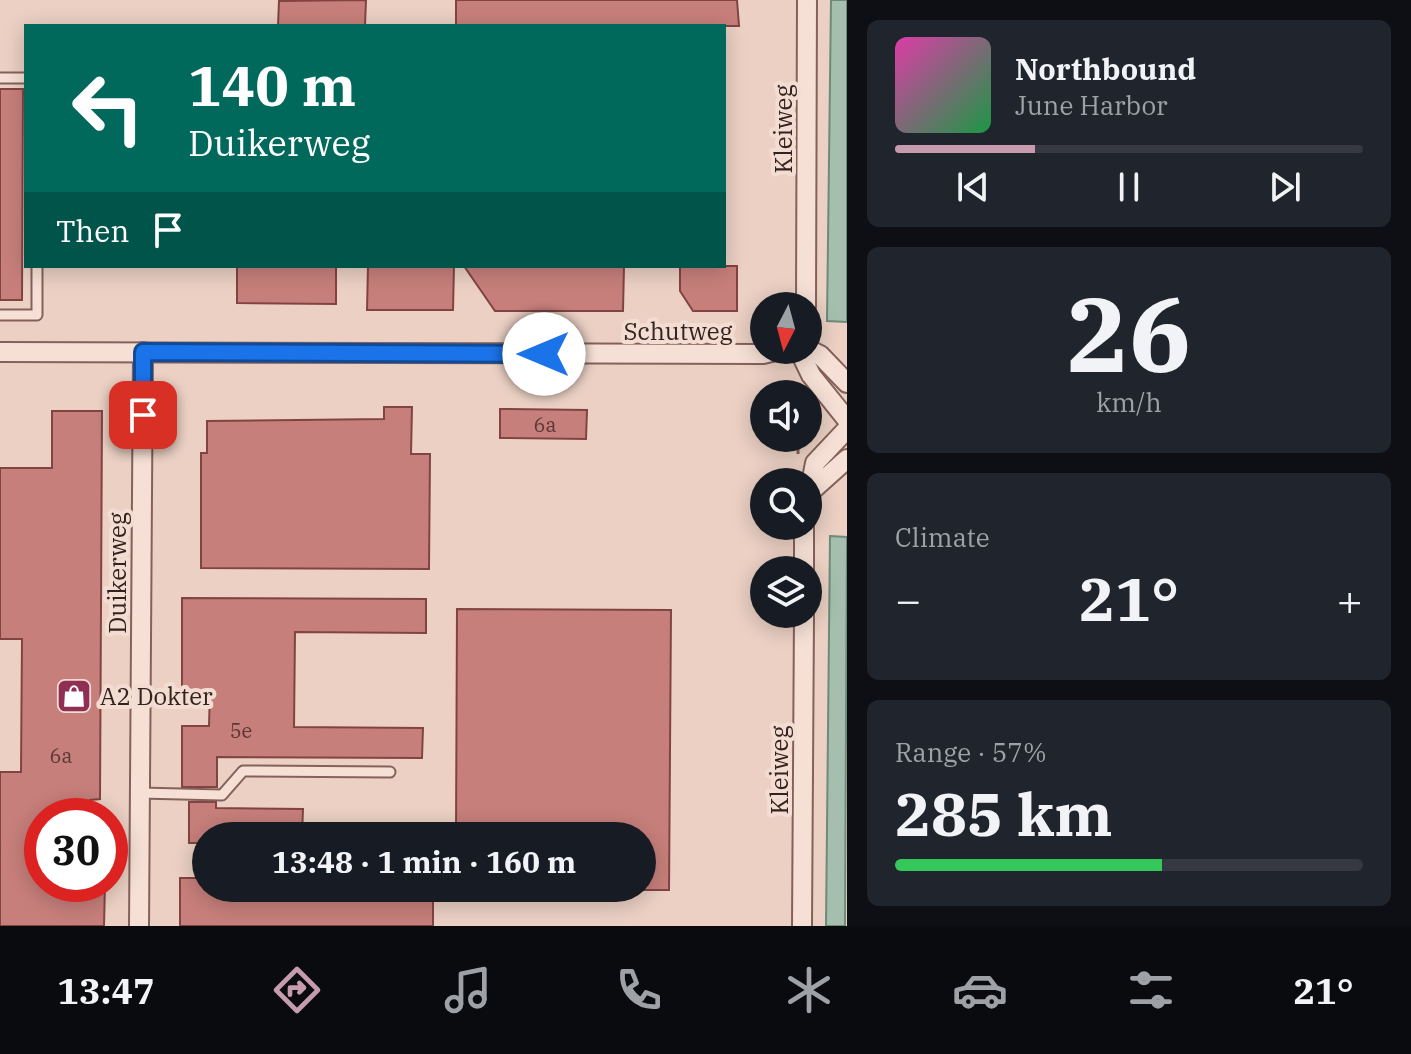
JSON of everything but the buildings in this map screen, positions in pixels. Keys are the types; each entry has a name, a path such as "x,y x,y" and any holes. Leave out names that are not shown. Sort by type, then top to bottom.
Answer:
{"street":[{"name":"Kleiweg","path":"806,292 807,0"},
{"name":"Schutweg","path":"0,352 750,354"},
{"name":"Duikerweg","path":"139,926 143,352"},
{"path":"822,357 847,383"},
{"path":"806,364 847,420"},
{"path":"814,468 815,463 847,429"},
{"path":"822,483 847,459"},
{"name":"Kleiweg","path":"802,926 804,628"}],"lane":[{"path":"0,78 24,78"},
{"path":"0,315 37,315 37,268"},
{"path":"140,793 222,795 243,771 390,772"}],"shaded area":[{"path":"831,0 847,0 847,322 827,321"},
{"path":"830,536 847,537 845,926 826,926"}],"place":[{"name":"A2 Dokter","path":"74,696"}],"route":[{"path":"143,415 143,352 544,354"}]}
